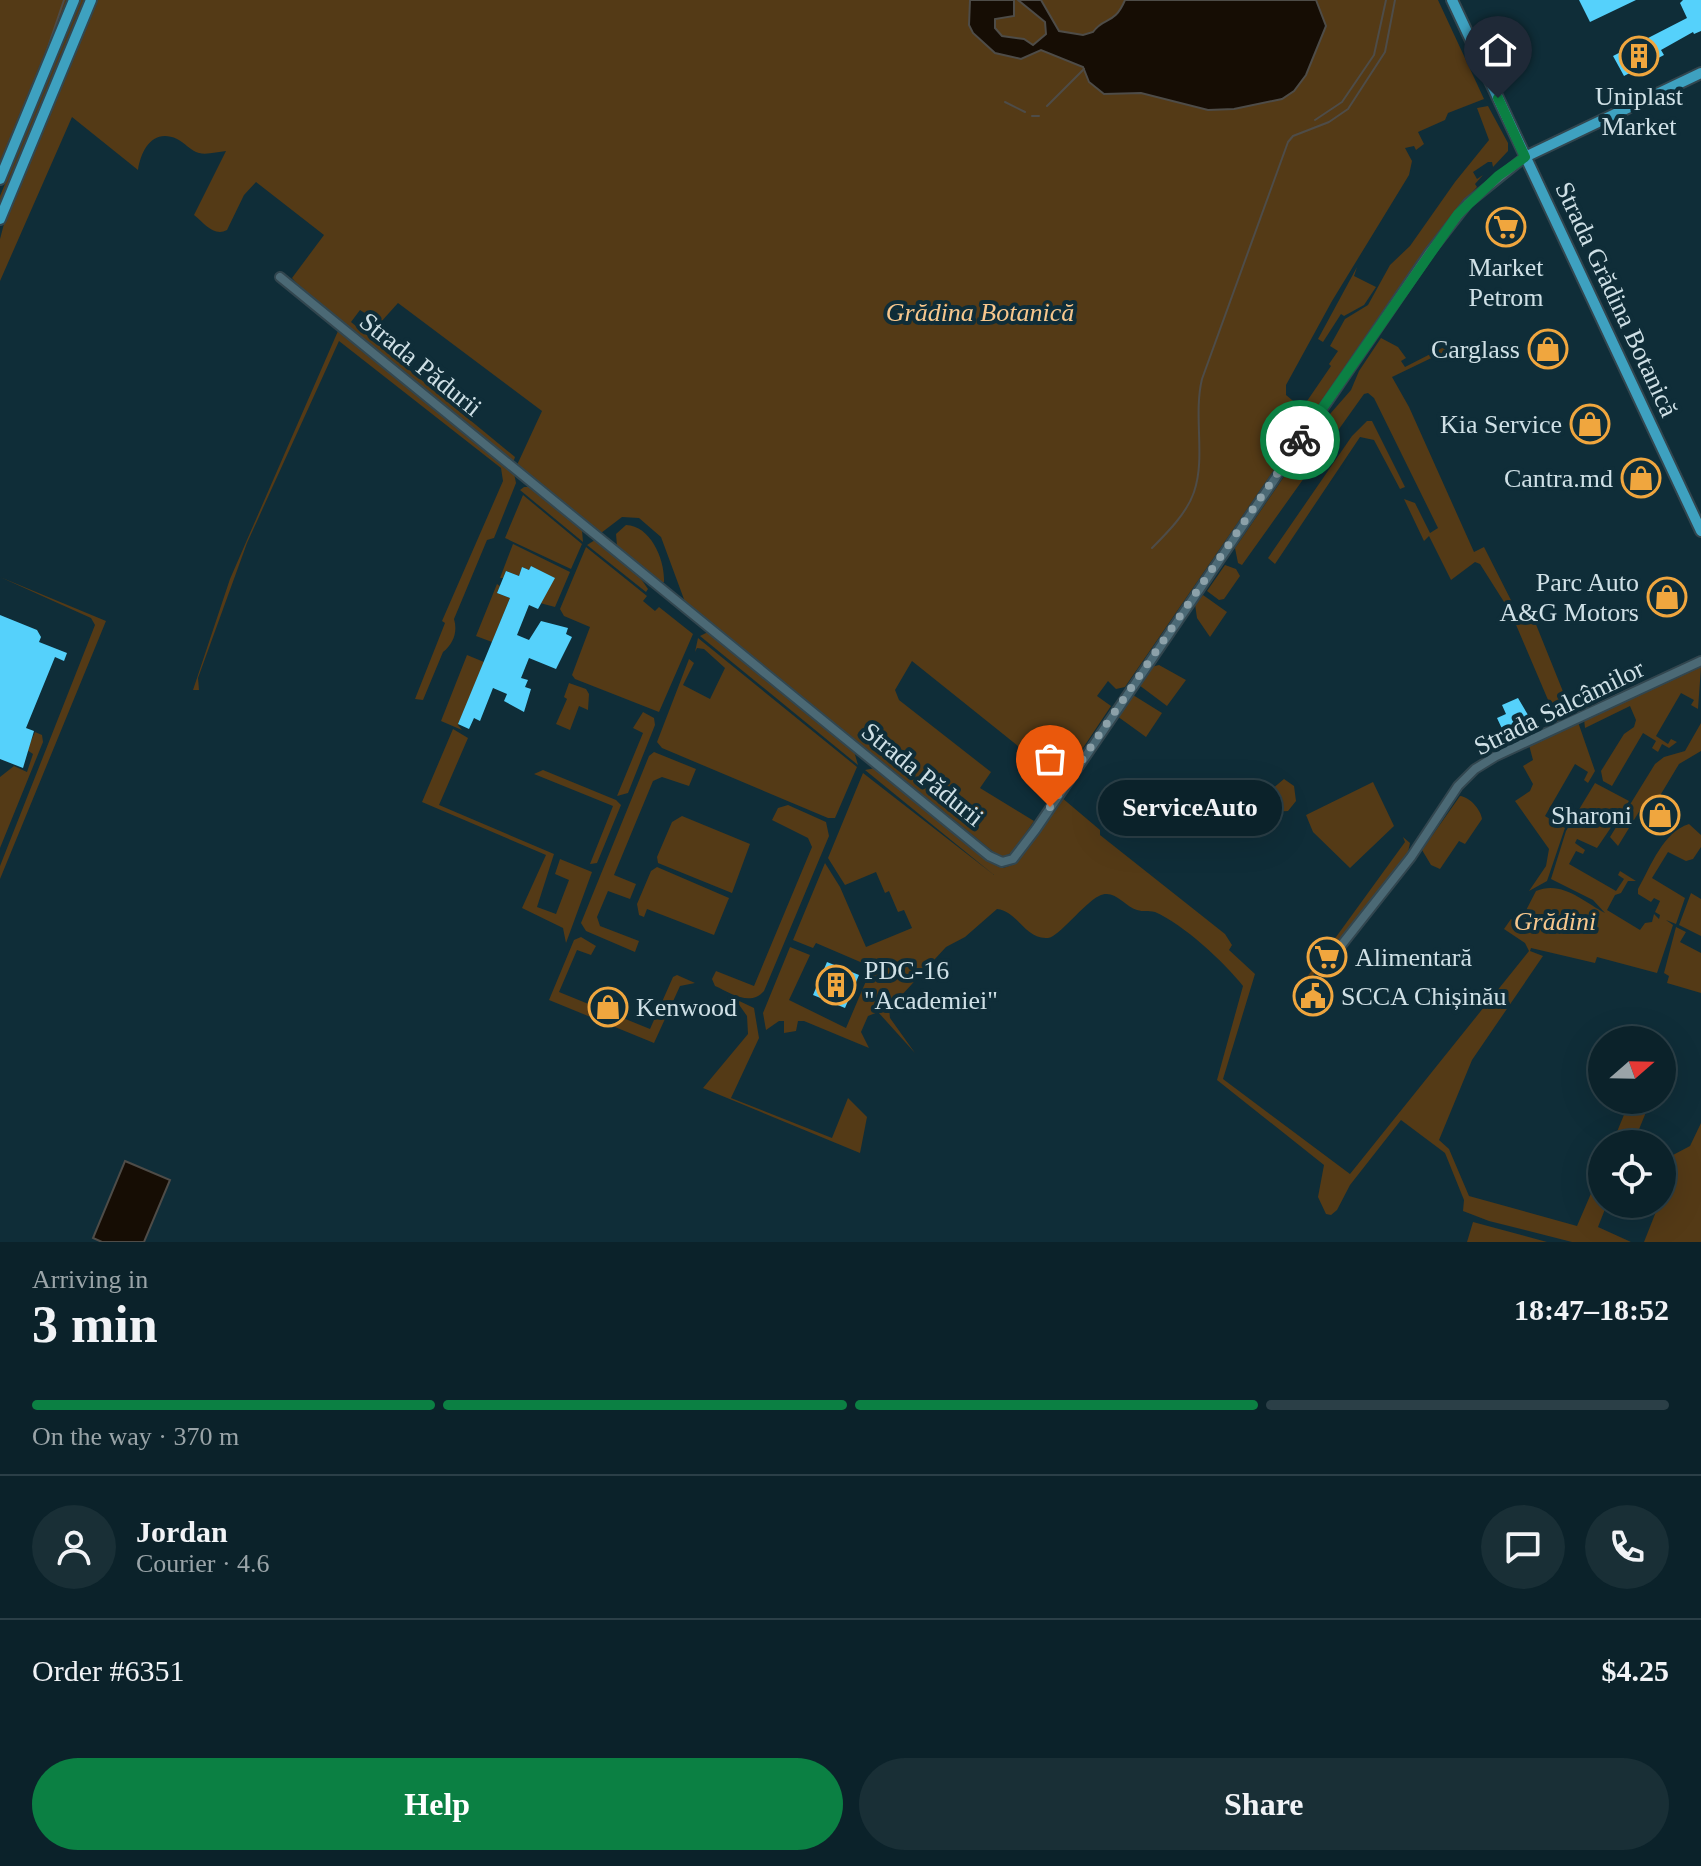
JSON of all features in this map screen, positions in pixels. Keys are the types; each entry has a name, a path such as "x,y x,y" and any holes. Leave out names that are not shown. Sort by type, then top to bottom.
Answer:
{"main road":[{"path":"0,179 74,0"},
{"path":"0,219 91,0"},
{"name":"Strada Grădina Botanică","path":"1452,0 1701,531"},
{"name":"Strada Pădurii","path":"1525,157 1701,73"}],"street":[{"name":"Strada Pădurii","path":"280,277 856,749 989,856 1002,862 1013,859 1034,831 1340,380 1458,214 1498,176 1525,157"},
{"name":"Strada Salcâmilor","path":"1332,957 1411,857 1458,786 1475,769 1496,756 1701,661"}],"green space":[{"path":"0,0 68,0 0,163"},
{"path":"81,0 86,0 0,208 0,196"},
{"name":"Grădina Botanică","path":"96,0 1438,0 1484,99 1448,113 1445,120 1418,132 1424,144 1416,150 1414,146 1405,148 1412,161 1409,175 1332,301 1286,385 1286,395 1311,416 1125,687 1116,689 1108,681 1097,696 1111,706 1059,784 1054,775 912,661 895,690 899,700 991,772 980,788 1034,821 1013,852 1003,857 685,602 661,537 639,518 622,517 601,533 517,465 542,411 398,303 380,323 360,310 351,322 515,457 513,463 311,300 292,278 324,235 256,182 244,195 227,230 218,232 205,225 194,215 226,151 199,153 177,139 161,136 145,149 138,170 72,117 0,281 0,239 5,220"},
{"path":"1488,106 1508,143 1508,151 1493,167 1492,162 1488,162 1473,172 1477,179 1483,175 1475,184 1477,187 1455,211 1318,406 1305,404 1331,366 1329,364 1338,351 1330,346 1345,319 1368,305 1390,265 1410,246 1489,140 1477,108"},
{"path":"1357,267 1354,276 1376,287 1364,305 1344,316 1341,314 1323,342 1318,339"},
{"path":"338,331 514,473 516,483 494,538 487,540 454,619 452,641 443,652 423,700 415,699 445,623 442,621 503,481 501,468 339,341 247,543 198,678 199,690 193,690 230,579"},
{"path":"1381,338 1398,347 1406,358 1401,361 1405,367 1448,345 1450,349 1392,377 1409,407 1474,552 1484,547 1519,616 1523,615 1526,620 1533,617 1566,699 1576,704 1597,694 1598,703 1557,721 1511,613 1480,564 1475,562 1451,580 1429,536 1424,541 1404,499 1415,503 1430,533 1438,528 1374,398 1368,393 1364,394 1242,565 1238,563 1235,548 1316,430 1351,390 1359,371"},
{"path":"1367,421 1372,421 1405,487 1400,489 1374,440 1360,437 1275,564 1268,558 1352,436"},
{"path":"530,487 582,530 583,542 520,490"},
{"path":"523,495 582,544 571,569 505,538"},
{"path":"626,525 643,531 655,546 662,564 664,582 661,583 617,546 616,534"},
{"path":"595,540 639,576 648,589 646,592 587,545"},
{"path":"513,544 570,572 555,607 540,603 554,578 531,566 529,570 522,567 519,576 506,571 500,578"},
{"path":"586,547 647,596 643,601 655,611 659,607 693,634 659,712 575,679 572,675 590,627 564,616 560,609"},
{"path":"1225,565 1236,569 1240,576 1224,599 1219,600 1207,591"},
{"path":"0,577 106,621 0,879 0,866 95,625 91,618"},
{"path":"497,584 500,586 497,593 510,598 492,642 476,636"},
{"path":"1203,595 1227,612 1210,637 1197,618 1195,604"},
{"path":"708,632 854,751 858,765 700,636"},
{"path":"698,638 857,767 835,818 828,818 662,748 657,742 689,659 694,663 683,685 710,699 725,668 704,649 697,648 695,652"},
{"path":"467,655 484,662 458,725 462,730 441,721"},
{"path":"1159,665 1186,680 1167,706 1139,685 1151,667"},
{"path":"1701,667 1698,709 1691,705 1694,700 1681,693 1656,736 1668,744 1671,739 1677,742 1669,748 1662,744 1658,752 1652,748 1656,741 1643,733 1612,786 1603,781 1601,771 1636,720 1630,706 1585,728 1584,719"},
{"path":"569,683 586,689 589,694 588,710 579,706 570,730 556,724 567,699 564,697"},
{"path":"1133,695 1162,713 1146,737 1117,716"},
{"path":"643,712 654,718 655,725 628,793 617,796 643,733 633,728"},
{"path":"1578,722 1595,771 1588,783 1584,780 1588,772 1575,764 1545,816 1558,824 1563,816 1568,819 1547,881 1529,891 1546,866 1549,849 1515,801 1530,791 1533,784 1523,766 1533,760 1529,745"},
{"path":"1701,723 1701,751 1679,764 1655,804 1665,813 1645,802 1618,846 1610,837 1655,764 1664,757 1685,751"},
{"path":"453,729 468,738 439,805 554,854 537,907 556,914 569,880 555,874 560,859 592,872 566,943 563,928 522,908 546,855 422,802"},
{"path":"35,732 42,735 43,742 0,848 0,777 14,766 27,772 33,754 27,750"},
{"path":"654,752 696,769 689,786 662,777 653,781 614,875 636,884 630,899 608,891 597,917 600,926 639,941 635,952 586,931 581,923 649,756"},
{"path":"875,768 1003,868 1015,864 1061,797 1100,830 1100,835 1225,934 1232,945 1229,950 1255,974 1223,1079 1350,1174 1529,951 1525,943 1504,929 1511,919 1519,924 1536,891 1546,888 1564,890 1605,913 1593,900 1551,879 1566,831 1595,783 1629,801 1597,848 1577,839 1575,843 1585,850 1583,854 1576,851 1569,864 1616,891 1624,879 1618,875 1620,871 1636,881 1628,881 1607,910 1640,930 1645,923 1652,922 1654,914 1659,919 1660,915 1655,912 1660,901 1654,898 1651,902 1638,894 1638,889 1665,842 1689,824 1701,835 1701,847 1693,859 1686,861 1668,852 1652,878 1685,898 1676,924 1666,920 1673,925 1657,973 1597,957 1595,963 1531,948 1530,951 1543,956 1472,1060 1439,1140 1449,1149 1469,1196 1577,1226 1588,1200 1588,1218 1602,1218 1598,1227 1631,1242 1572,1242 1489,1221 1463,1211 1464,1200 1445,1153 1401,1120 1350,1185 1337,1210 1331,1215 1326,1214 1318,1197 1324,1165 1217,1080 1243,986 1214,955 1178,925 1155,912 1132,908 1109,894 1093,900 1048,938 1033,935 1011,915 997,909 965,937 946,947 889,1009 890,1018 915,1053 878,1012 868,1016 861,1032 869,1048 804,1021 798,1021 796,1031 784,1033 784,1021 766,1030 763,1013 790,947 810,955 789,1000 846,1028 872,967 816,943 813,948 793,940 825,863 840,887 866,947 912,928 904,910 898,912 889,891 885,893 876,872 845,885 828,858 863,773 994,875 865,770"},
{"path":"543,770 616,800 621,805 597,863 590,864 613,806 534,774"},
{"path":"1284,779 1294,786 1296,801 1288,811 1272,812 1265,803 1266,794"},
{"path":"1373,782 1394,826 1350,868 1313,832 1306,815"},
{"path":"1460,796 1474,804 1482,819 1465,844 1459,841 1440,869 1431,865 1422,850"},
{"path":"788,805 826,822 829,836 764,991 753,998 740,997 715,986 712,979 716,971 754,986 812,847 808,838 772,820 778,808"},
{"path":"682,816 750,844 732,893 658,863 657,857 672,822"},
{"path":"1403,837 1410,843 1407,857 1310,979 1307,977 1405,842"},
{"path":"657,867 729,898 714,935 647,909 644,917 639,915 637,904 651,871"},
{"path":"1691,893 1701,899 1701,936 1679,925"},
{"name":"Grădini","path":"1676,927 1686,932 1680,942 1701,953 1701,993 1667,983 1669,976 1664,973"},
{"path":"581,937 596,946 591,955 577,950 559,992 650,1029 673,977 677,975 695,983 680,986 654,1043 549,1000 574,940"},
{"path":"735,999 754,1008 759,1038 731,1098 832,1138 848,1098 867,1117 860,1153 703,1088 748,1034 747,1016"},
{"path":"1624,1114 1645,1114 1639,1130 1618,1130"},
{"path":"1701,1123 1701,1242 1644,1242 1653,1218 1676,1218 1676,1153 1690,1146"},
{"path":"1473,1222 1547,1242 1467,1242"}],"shaded area":[{"path":"970,0 1014,0 1014,16 995,19 995,28 1002,36 1024,39 1033,45 1046,34 1045,22 1018,0 1041,0 1059,31 1083,35 1093,32 1117,14 1125,0 1316,0 1326,26 1306,75 1294,91 1282,99 1234,109 1208,110 1141,93 1104,94 1089,82 1083,67 1041,50 1021,59 995,53 973,33 969,25"},
{"path":"125,1161 170,1180 144,1242 102,1242 93,1238"}],"building":[{"path":"1579,0 1636,0 1590,22"},
{"path":"1683,0 1701,0 1701,31 1693,32 1661,50 1664,55 1624,76 1613,56 1687,18 1680,3"},
{"path":"531,566 555,578 538,609 529,605 517,635 529,640 541,621 568,628 566,634 572,637 556,669 529,658 521,678 528,680 525,687 531,689 524,712 504,701 507,694 493,688 480,721 474,718 469,729 458,724 510,598 497,593 506,571 519,576 522,567 529,570"},
{"path":"0,615 37,630 41,637 39,642 67,653 64,661 55,657 26,728 34,731 23,768 0,759"},
{"path":"1518,698 1531,720 1504,733 1497,718 1506,714 1502,705"},
{"name":"PDC-16 \"Academiei\"","path":"827,962 859,975 845,1008 813,995"}],"waterway":[{"path":"42,65 64,0"},
{"path":"1315,120 1342,102 1374,55 1386,0"},
{"path":"1152,548 1182,515 1194,492 1199,465 1202,379 1288,142 1293,136 1329,122 1348,109 1385,52 1395,0"},
{"path":"1047,106 1084,69"},
{"path":"1005,102 1025,112"},
{"path":"1032,116 1039,116"},
{"path":"0,165 15,130"}],"way so far":[{"path":"1050,807 1300,440"}],"place":[{"name":"Uniplast Market","path":"1639,56"},
{"name":"Market Petrom","path":"1506,227"},
{"name":"Carglass","path":"1548,349"},
{"name":"Kia Service","path":"1590,424"},
{"name":"Cantra.md","path":"1641,478"},
{"name":"Parc Auto A&G Motors","path":"1667,597"},
{"name":"ServiceAuto","path":"1050,807"},
{"name":"Sharoni","path":"1660,815"},
{"name":"Alimentară","path":"1327,957"},
{"name":"PDC-16 \"Academiei\"","path":"836,985"},
{"name":"SCCA Chișinău","path":"1313,996"},
{"name":"Kenwood","path":"608,1007"}],"route":[{"path":"1300,440 1458,214 1498,176 1525,157 1498,98"}]}
